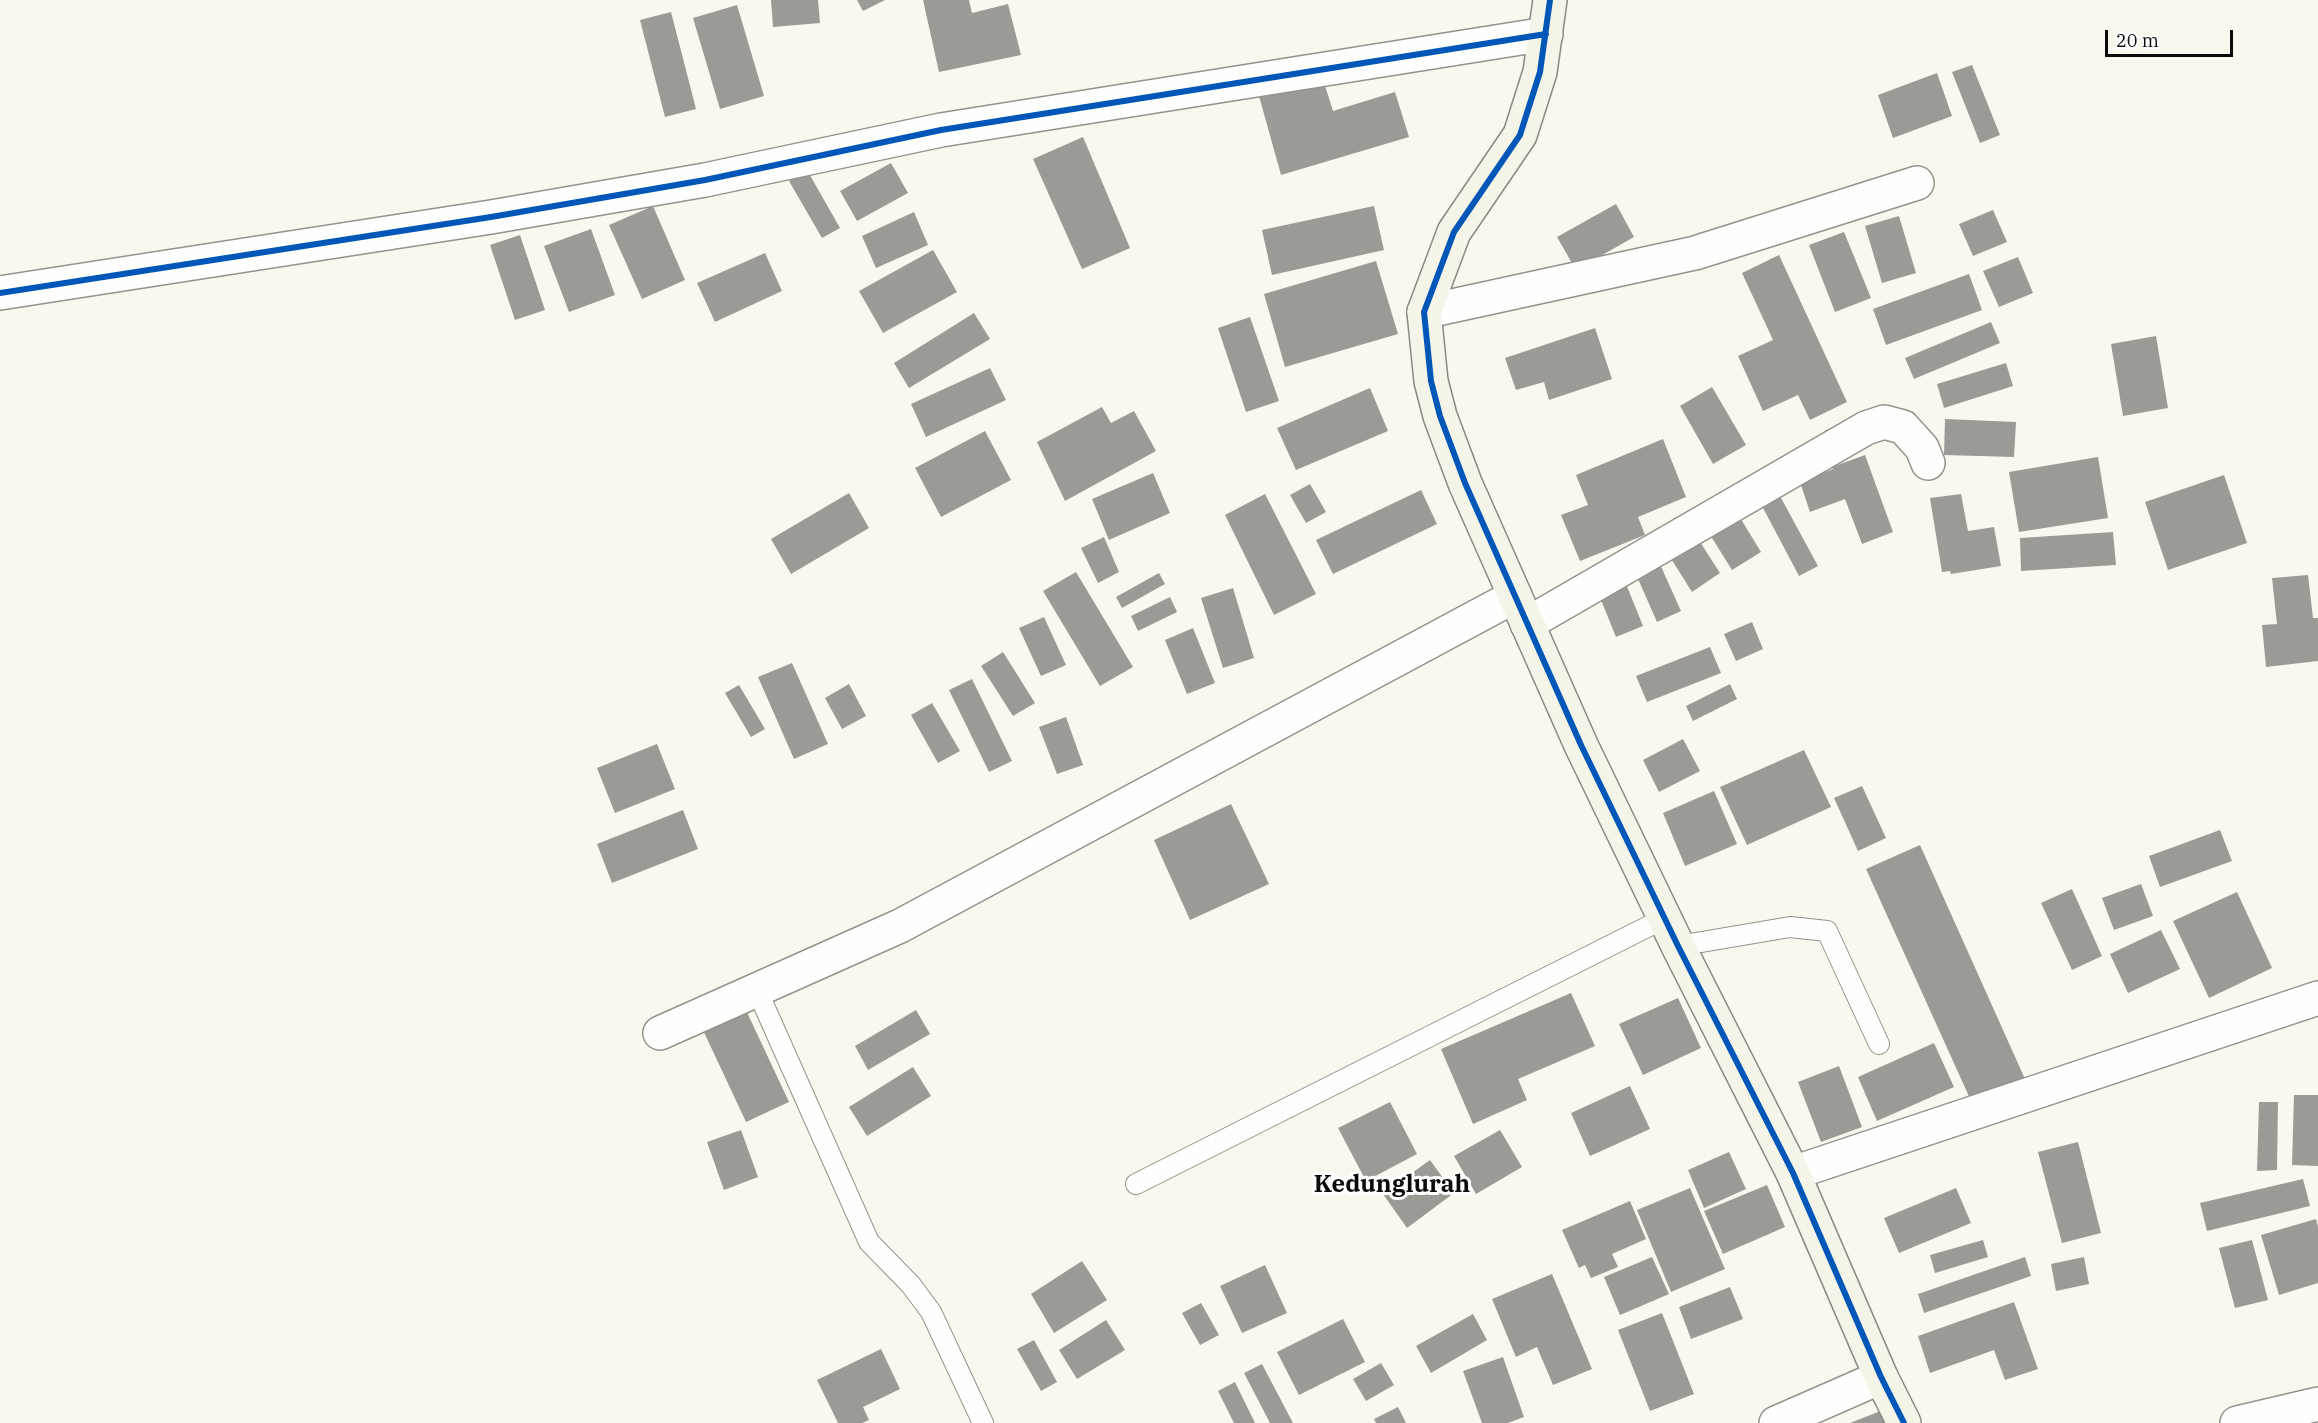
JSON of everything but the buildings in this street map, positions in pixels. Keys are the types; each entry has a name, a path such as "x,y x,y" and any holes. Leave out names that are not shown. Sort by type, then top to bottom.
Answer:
{"street":[{"path":"1550,0 1540,72 1520,135 1454,232 1424,312 1431,381 1440,416 1465,483 1581,745 1793,1173 1881,1377 1904,1423"},
{"path":"0,292 491,217 705,180 941,130 1546,34"},
{"path":"1424,312 1695,253 1917,183"},
{"path":"660,1033 900,926 1521,610 1866,428 1884,422 1903,427 1922,447 1928,463"},
{"path":"1793,1173 2318,998"},
{"path":"1776,1423 1881,1377"},
{"path":"2237,1423 2318,1404"}],"lane":[{"path":"1136,1184 1672,932 1790,927 1827,931 1879,1044"},
{"path":"757,990 869,1242 911,1285 931,1312 983,1423"}],"cycle path":[{"path":"1550,0 1540,72 1520,135 1454,232 1424,312 1431,381 1440,416 1465,483 1581,745 1678,946 1793,1173 1881,1377 1904,1423"},
{"path":"0,293 491,217 705,180 941,130 1546,34"}],"district":[{"name":"Kedunglurah","path":"1392,1185"}]}
